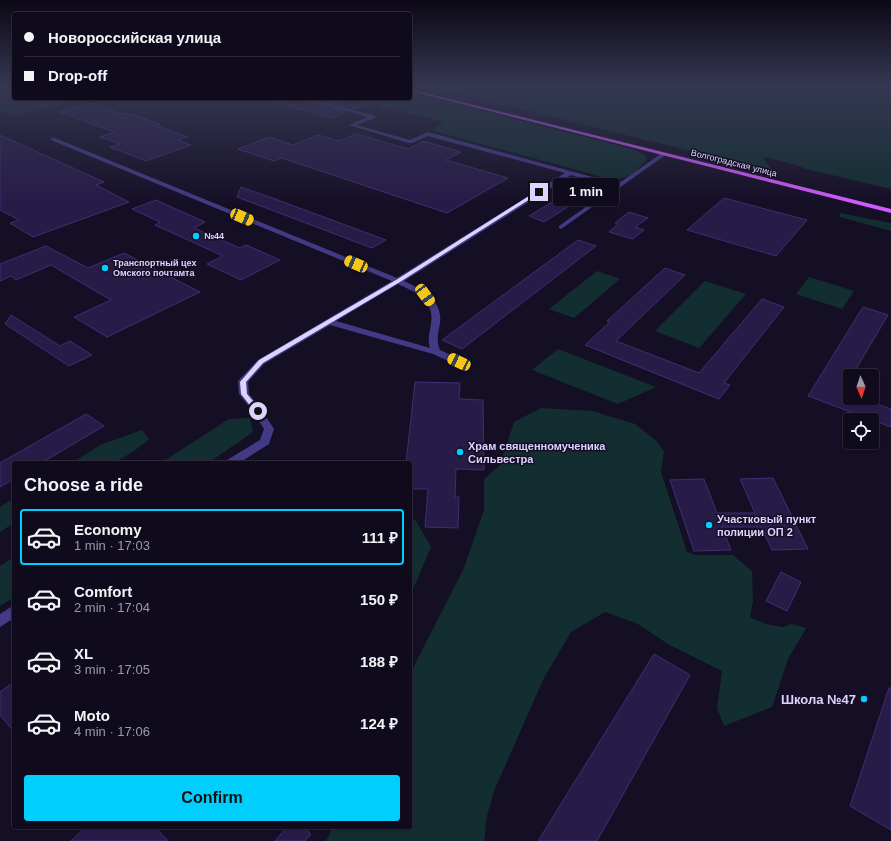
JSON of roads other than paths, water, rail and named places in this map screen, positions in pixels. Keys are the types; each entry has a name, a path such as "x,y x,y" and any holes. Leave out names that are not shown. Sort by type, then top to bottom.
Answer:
{"main road":[{"name":"Волгоградская улица","path":"553,125 891,211"},
{"name":"Волгоградская улица","path":"560,125 891,207"}],"street":[{"path":"353,125 410,142 428,134 619,186"},
{"path":"53,139 398,281 425,295 434,306 436,319 431,339 436,352"},
{"path":"561,227 664,154"},
{"path":"234,461 265,442 269,429 258,411 244,394 243,382 261,362 398,281 569,173"},
{"path":"328,322 436,352 463,364"},
{"path":"0,621 12,612"}],"place":[{"name":"№44","path":"196,236"},
{"name":"Транспортный цех Омского почтамта","path":"105,268"},
{"name":"Храм священномученика Сильвестра","path":"460,452"},
{"name":"Участковый пункт полиции ОП 2","path":"709,525"},
{"name":"Школа №47","path":"864,699"}]}
